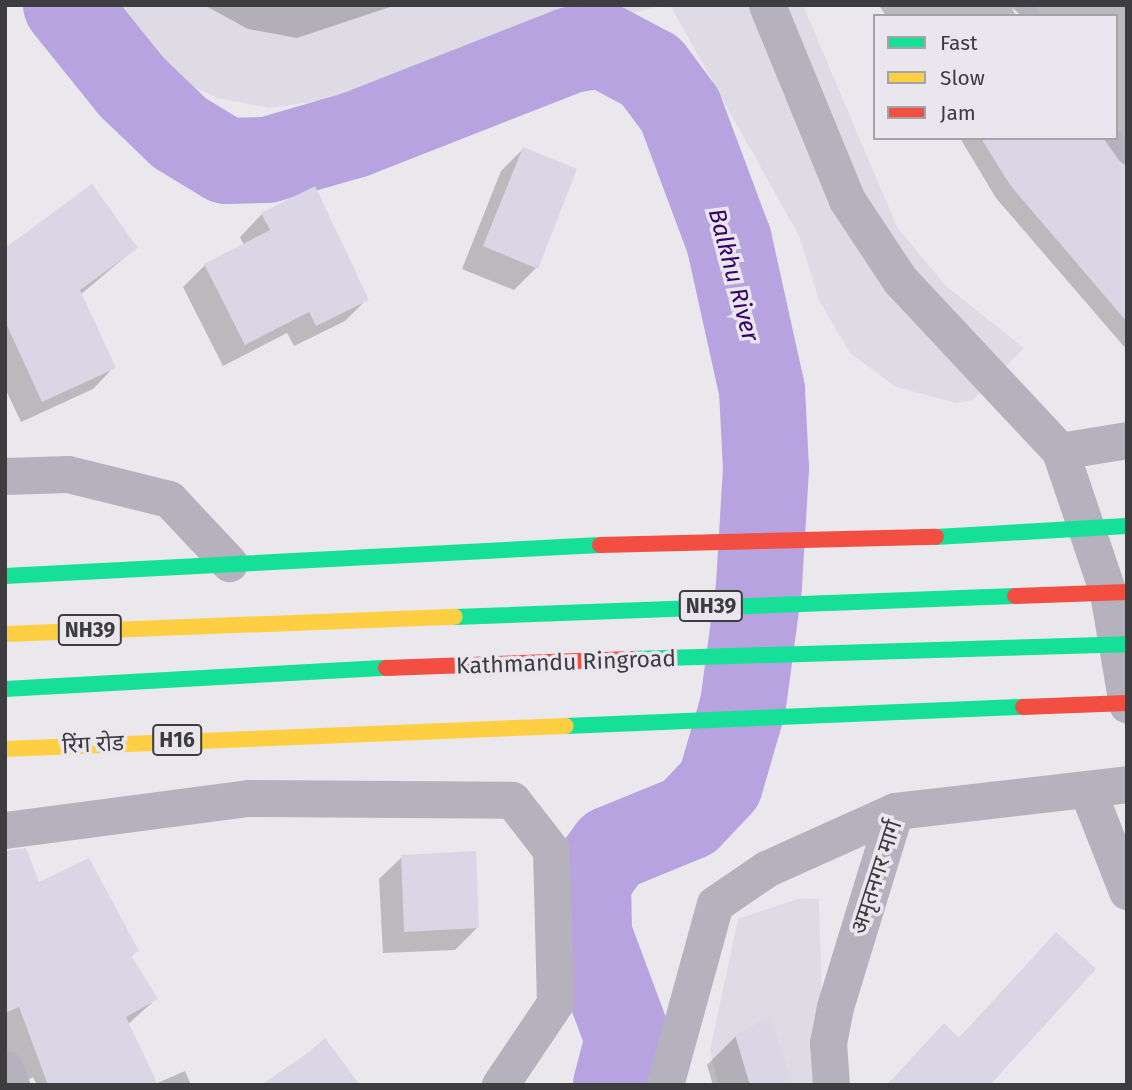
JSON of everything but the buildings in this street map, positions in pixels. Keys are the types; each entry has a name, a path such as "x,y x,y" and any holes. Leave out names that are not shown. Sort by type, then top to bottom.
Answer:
{"main road":[{"path":"5,576 450,549 1090,533 1127,526"},
{"name":"NH39","path":"5,634 962,596 1117,593"},
{"name":"Kathmandu Ringroad","path":"5,689 467,664 1122,644"},
{"name":"रिंग रोड","path":"5,749 467,725 972,706 1127,704"}],"street":[{"path":"767,5 846,200 900,280 1060,452 1090,533 1117,593 1127,704"},
{"path":"1060,452 1127,440"},
{"path":"5,476 68,474 169,499 229,563"},
{"name":"अमृतनगर मार्ग","path":"831,1085 828,1043 835,1007 895,811 1127,784"},
{"path":"1087,789 1127,891"},
{"path":"5,830 248,798 512,800 551,850 555,1003 500,1085"},
{"path":"665,1085 715,904 766,869 895,811"},
{"path":"5,1069 11,1085"}],"lane":[{"path":"1115,140 1127,156"}],"shaded area":[{"path":"94,5 664,5 574,27 391,91 269,108 217,98 172,76"},
{"path":"670,5 803,5 897,227 946,286 1024,348 973,400 957,403 896,387 850,353 820,302 799,236"},
{"path":"801,898 819,899 824,1085 718,1085 710,1050 738,919"}],"waterway":[{"name":"Balkhu River","path":"66,5 132,87 180,133 226,161 267,160 354,135 571,50 602,45 651,71 680,110 729,241 762,390 766,468 759,586 743,705 720,784 689,817 611,849 588,881 589,934 628,1039 616,1085"}],"traffic: fast":[{"path":"936,537 1127,526"},
{"path":"5,576 600,545"},
{"path":"455,617 1015,596"},
{"path":"632,659 1127,644"},
{"path":"5,689 386,668"},
{"path":"566,726 1023,707"}],"traffic: slow":[{"path":"5,634 455,617"},
{"path":"5,749 566,726"}],"traffic: jam":[{"path":"600,545 936,537"},
{"path":"1015,596 1127,592"},
{"path":"386,668 632,659"},
{"path":"1023,707 1127,703"}]}
